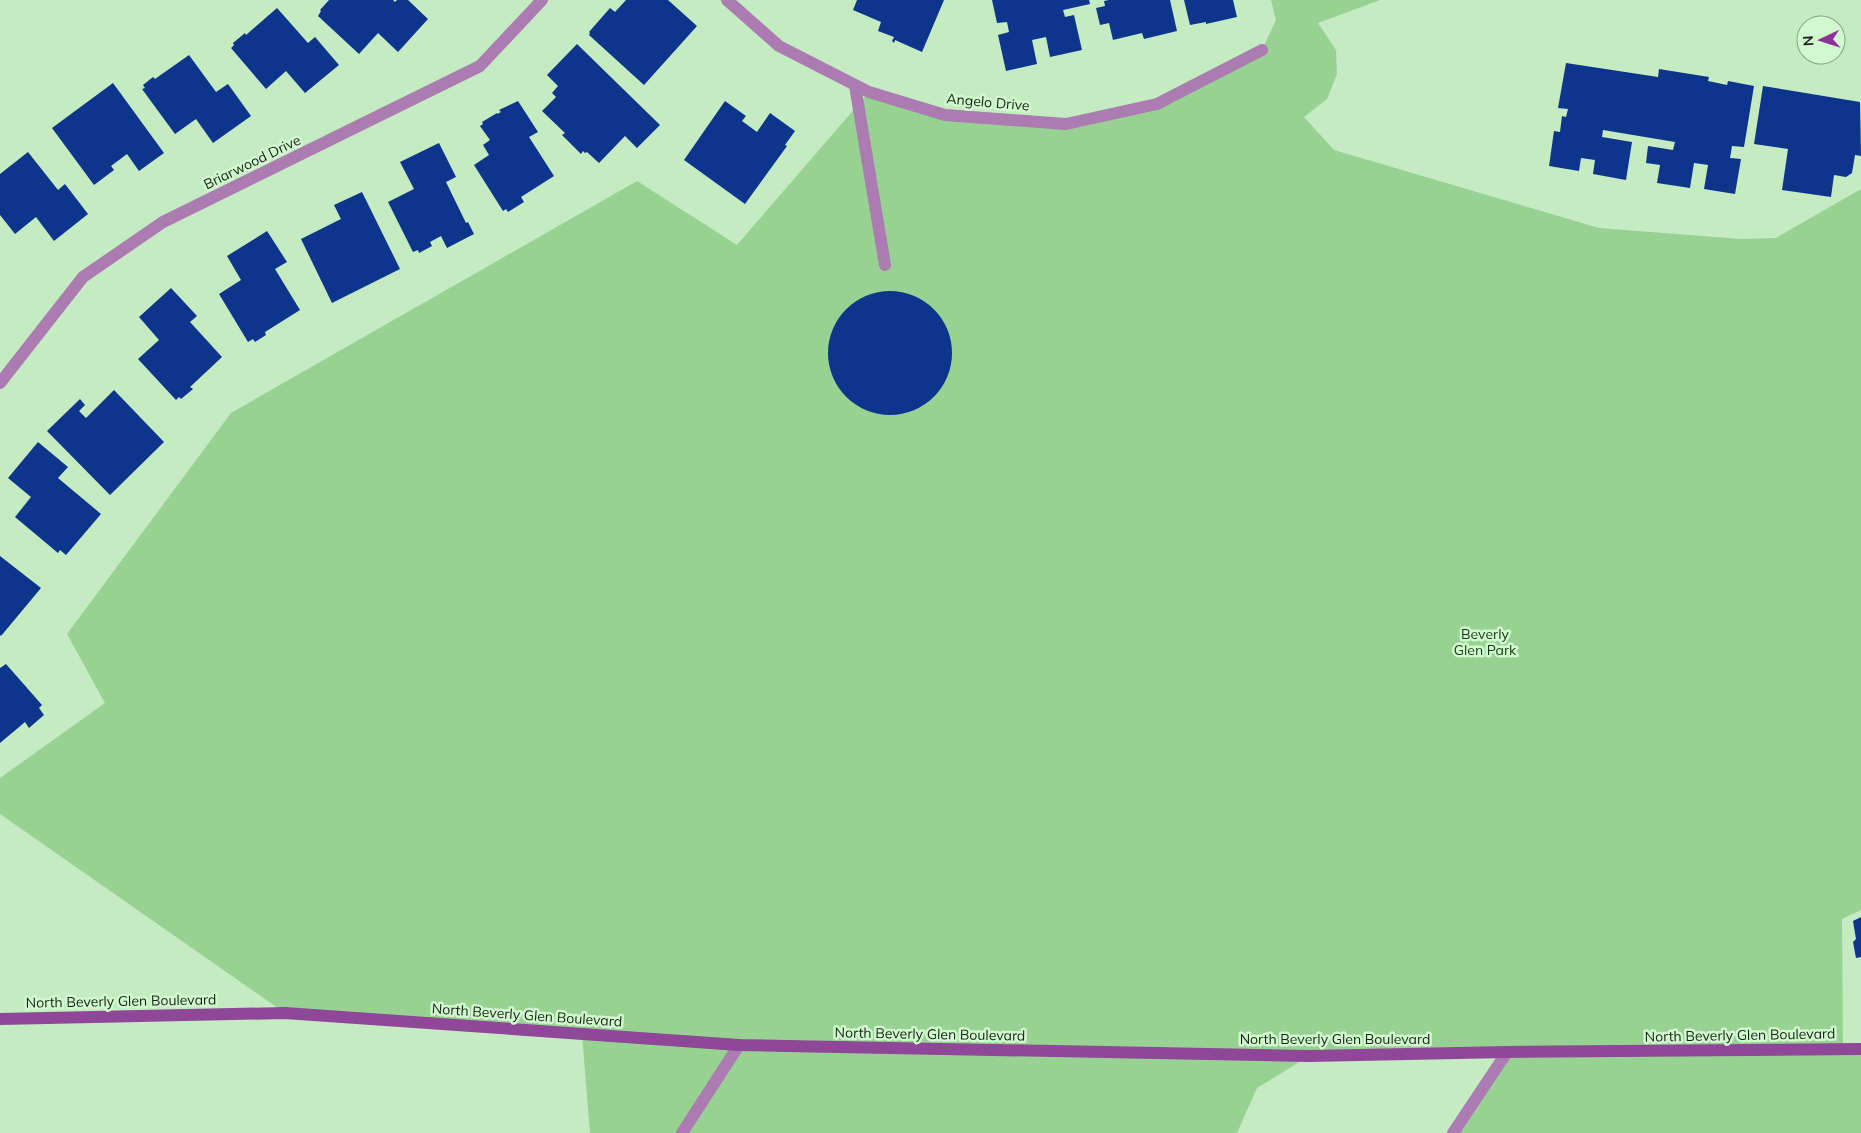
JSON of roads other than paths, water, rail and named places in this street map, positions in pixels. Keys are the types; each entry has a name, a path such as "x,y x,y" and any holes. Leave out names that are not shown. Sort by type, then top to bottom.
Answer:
{"main road":[{"name":"North Beverly Glen Boulevard","path":"0,1019 285,1013 739,1045 1309,1056 1861,1048"}],"street":[{"name":"Briarwood Drive","path":"0,383 83,277 163,222 480,66 542,0"},
{"name":"Angelo Drive","path":"727,0 779,46 868,92 945,115 1066,124 1157,104 1262,50"},
{"path":"855,86 885,265"},
{"path":"682,1133 739,1045"},
{"path":"1454,1133 1507,1052"}],"park label":[{"name":"Beverly Glen Park","path":"1485,642"}]}
